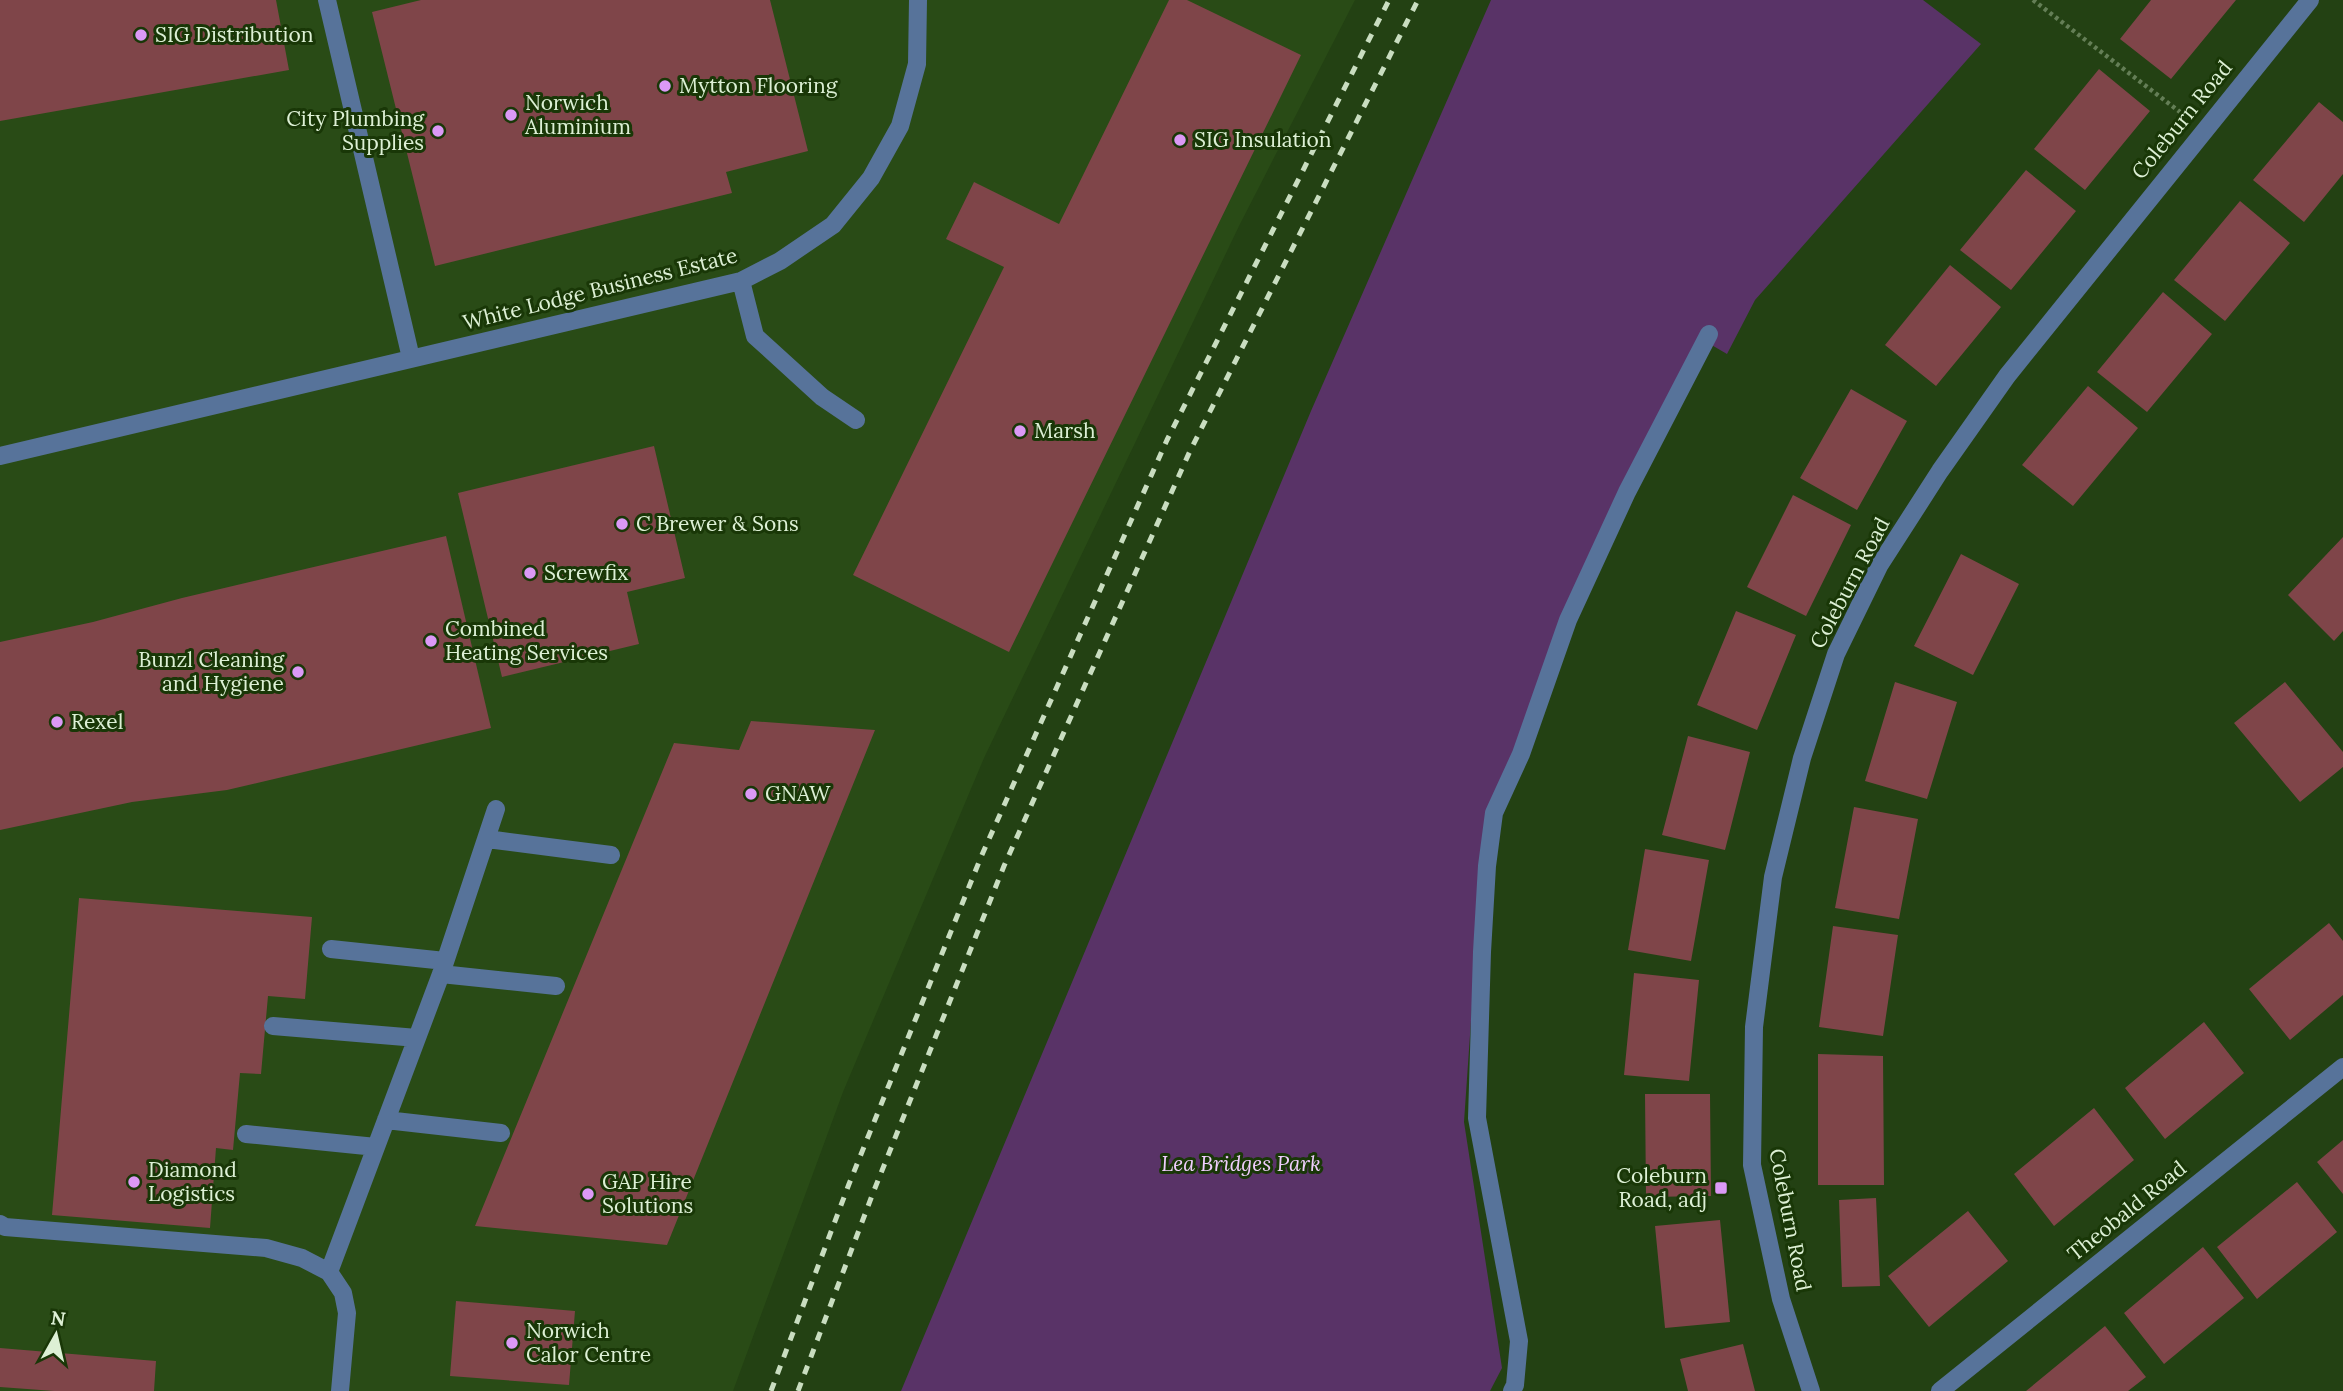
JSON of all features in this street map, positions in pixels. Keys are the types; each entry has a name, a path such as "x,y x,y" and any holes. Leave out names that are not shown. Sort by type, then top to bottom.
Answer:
{"street":[{"path":"327,0 411,358"},
{"name":"White Lodge Business Estate","path":"0,456 741,281 780,261 832,226 871,178 900,126 917,64 918,0"},
{"name":"Coleburn Road","path":"1811,1391 1781,1300 1752,1165 1754,1027 1773,877 1802,758 1836,654 1879,566 1940,471 2007,376 2310,0"},
{"path":"741,281 755,335 822,397 856,421"},
{"path":"1512,1391 1516,1385 1519,1341 1477,1118 1482,952 1493,813 1521,754 1568,620 1627,492 1709,334"},
{"path":"329,1272 443,967 496,809"},
{"path":"487,839 611,855"},
{"path":"331,949 556,986"},
{"path":"273,1026 417,1038"},
{"name":"Theobald Road","path":"1940,1391 2343,1067"},
{"path":"386,1120 501,1132"},
{"path":"246,1134 376,1146"},
{"path":"0,1224 5,1227 58,1232 265,1248 302,1258 329,1272 343,1293 346,1312 340,1391"}],"path":[{"path":"2033,0 2204,130"}],"shaded area":[{"path":"0,0 1355,0 1240,224 984,758 843,1092 733,1391 0,1391"}],"green space":[{"name":"Lea Bridges Park","path":"1491,0 1923,0 1981,44 1755,300 1727,354 1703,340 1591,558 1484,833 1464,1122 1502,1368 1490,1391 901,1391 1311,411"}],"building":[{"name":"SIG Distribution","path":"0,0 276,0 289,70 0,121"},
{"path":"421,0 770,0 808,151 726,172 732,193 435,266 372,12"},
{"name":"Marsh","path":"1169,0 1187,0 1301,55 1009,652 853,575 1004,267 946,239 974,182 1059,224"},
{"path":"2151,0 2236,0 2171,79 2120,39"},
{"path":"2099,69 2150,111 2085,190 2034,149"},
{"path":"2319,102 2343,122 2343,174 2304,222 2253,180"},
{"path":"2026,170 2076,211 2011,290 1960,250"},
{"path":"2240,201 2290,243 2225,321 2174,280"},
{"path":"1950,265 2001,307 1936,386 1885,345"},
{"path":"2163,292 2212,334 2147,412 2097,372"},
{"path":"2088,386 2138,428 2073,506 2022,465"},
{"path":"1851,389 1907,421 1857,510 1800,478"},
{"path":"654,446 685,578 627,592 639,644 502,677 458,493"},
{"path":"1793,495 1851,525 1806,616 1747,587"},
{"path":"446,536 491,728 227,790 132,802 0,830 0,642"},
{"path":"2343,537 2343,631 2334,641 2288,595"},
{"path":"1961,554 2019,584 1973,675 1914,646"},
{"path":"1736,611 1796,635 1757,730 1697,705"},
{"path":"1895,682 1957,702 1927,799 1865,781"},
{"path":"2285,682 2343,752 2343,767 2300,802 2234,723"},
{"path":"751,721 875,730 667,1245 475,1226 674,743 739,750"},
{"path":"1688,736 1750,752 1725,850 1662,835"},
{"path":"1854,807 1918,819 1899,919 1835,908"},
{"path":"1645,849 1709,860 1691,961 1628,950"},
{"path":"79,898 312,917 305,999 268,996 261,1074 240,1073 233,1150 216,1148 210,1228 52,1215"},
{"path":"2329,923 2343,941 2343,995 2290,1040 2249,989"},
{"path":"1833,926 1898,935 1883,1036 1819,1027"},
{"path":"1634,973 1699,980 1689,1081 1624,1075"},
{"path":"2204,1022 2244,1073 2165,1139 2125,1088"},
{"path":"1818,1054 1883,1056 1884,1185 1818,1185"},
{"path":"1645,1094 1710,1094 1711,1196 1646,1197"},
{"path":"2094,1108 2134,1160 2054,1226 2014,1174"},
{"path":"2343,1140 2343,1194 2317,1162"},
{"path":"2297,1182 2337,1232 2257,1299 2217,1247"},
{"path":"1876,1198 1880,1286 1842,1287 1839,1200"},
{"path":"1968,1211 2008,1261 1929,1327 1888,1276"},
{"path":"1720,1220 1730,1322 1665,1328 1655,1226"},
{"path":"2203,1247 2244,1298 2164,1364 2124,1313"},
{"name":"Norwich Calor Centre","path":"456,1301 575,1311 569,1385 450,1376"},
{"path":"2105,1326 2146,1377 2128,1391 2026,1391"},
{"path":"1743,1344 1755,1391 1688,1391 1680,1359"},
{"path":"0,1348 156,1361 154,1391 54,1391 0,1387"}],"railway":[{"path":"771,1391 849,1184 981,857 1167,440 1389,0"},
{"path":"798,1391 873,1193 1004,866 1190,451 1418,0"}],"place":[{"name":"SIG Distribution","path":"141,35"},
{"name":"Mytton Flooring","path":"665,86"},
{"name":"Norwich Aluminium","path":"511,115"},
{"name":"City Plumbing Supplies","path":"438,131"},
{"name":"SIG Insulation","path":"1180,140"},
{"name":"Marsh","path":"1020,431"},
{"name":"C Brewer & Sons","path":"622,524"},
{"name":"Screwfix","path":"530,573"},
{"name":"Combined Heating Services","path":"431,641"},
{"name":"Bunzl Cleaning and Hygiene","path":"298,672"},
{"name":"Rexel","path":"57,722"},
{"name":"GNAW","path":"751,794"},
{"name":"Diamond Logistics","path":"134,1182"},
{"name":"Coleburn Road, adj","path":"1721,1188"},
{"name":"GAP Hire Solutions","path":"588,1194"},
{"name":"Norwich Calor Centre","path":"512,1343"}]}
